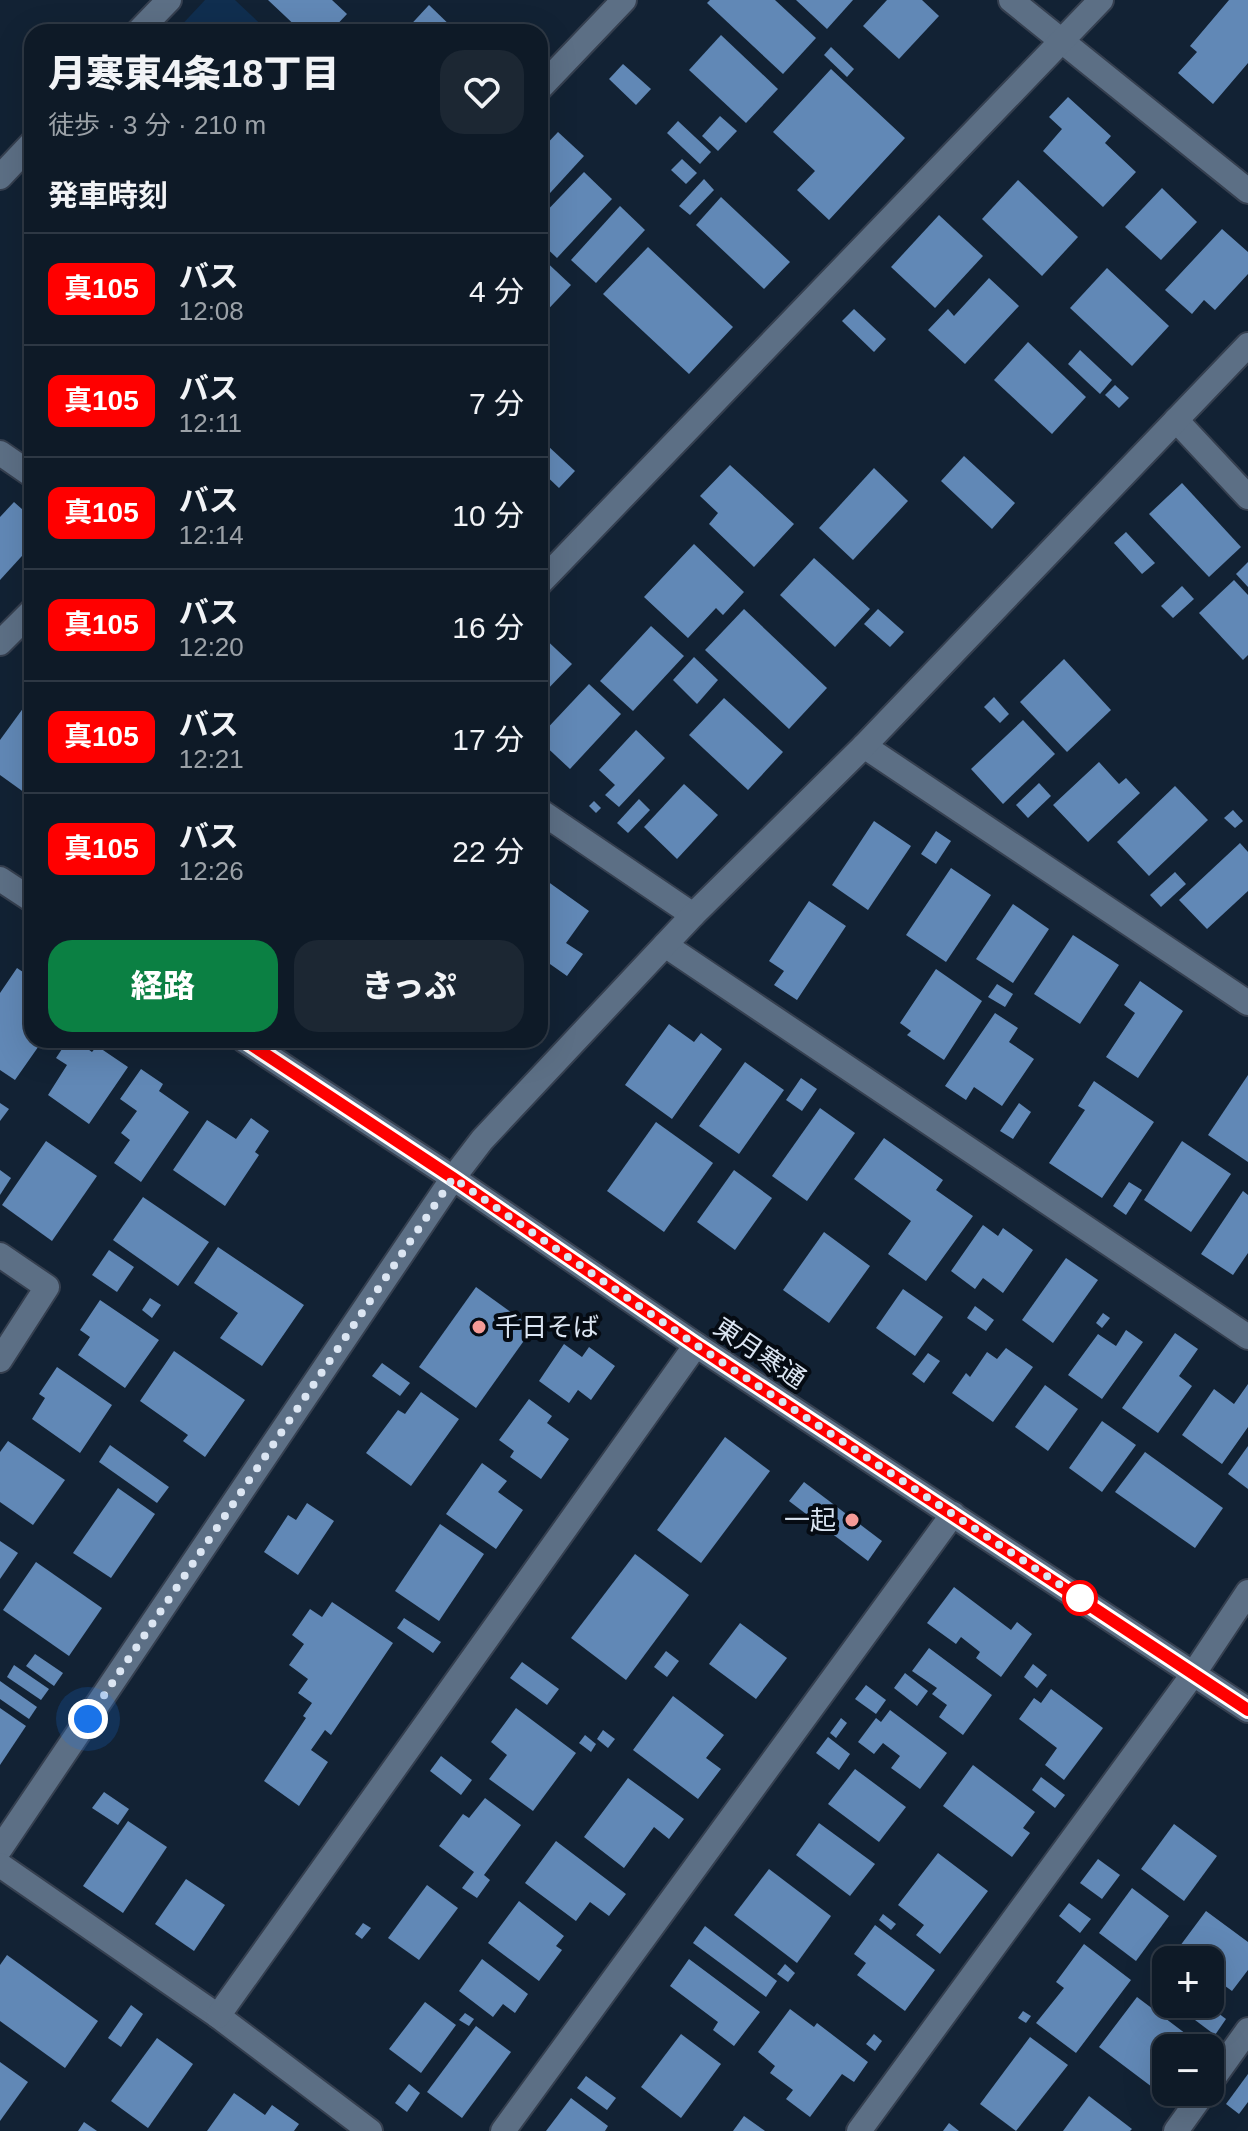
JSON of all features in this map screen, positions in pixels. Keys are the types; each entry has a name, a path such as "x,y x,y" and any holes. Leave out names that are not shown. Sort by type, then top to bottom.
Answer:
{"street":[{"path":"146,24 169,0"},
{"path":"548,80 624,0"},
{"path":"1011,0 1248,191"},
{"path":"548,575 1101,0"},
{"path":"0,177 24,152"},
{"path":"0,1849 453,1178 482,1140 693,915 864,746 1248,345"},
{"path":"1176,420 1248,497"},
{"path":"0,453 24,470"},
{"path":"0,643 24,619"},
{"path":"864,746 1248,1003"},
{"path":"548,816 693,915"},
{"path":"0,879 24,895"},
{"path":"665,945 1248,1337"},
{"name":"東月寒通","path":"256,1048 453,1178 696,1345 1248,1710"},
{"path":"0,1255 47,1287 0,1360"},
{"path":"218,2016 696,1345"},
{"path":"503,2131 953,1514"},
{"path":"859,2131 1194,1673 1248,1592"},
{"path":"0,1865 218,2016 370,2131"},
{"path":"1224,2063 1248,2030"},
{"path":"1176,2131 1194,2106"}],"shaded area":[{"path":"205,0 235,0 260,24 182,24"}],"building":[{"path":"268,0 332,0 347,14 338,24 294,24"},
{"path":"710,0 775,0 816,38 783,74 707,3"},
{"path":"796,0 853,0 827,29"},
{"path":"887,0 922,0 939,16 899,59 863,26"},
{"path":"1229,0 1248,0 1248,63 1213,104 1178,73 1197,52 1190,46"},
{"path":"429,5 449,24 411,24"},
{"path":"721,35 778,89 746,123 689,70"},
{"path":"831,47 854,69 847,77 824,55"},
{"path":"623,64 651,89 636,105 609,79"},
{"path":"831,69 905,138 829,220 797,190 815,171 773,132"},
{"path":"1068,97 1111,136 1105,143 1136,172 1103,207 1043,151 1062,129 1049,117"},
{"path":"720,116 737,131 718,151 702,136"},
{"path":"678,121 711,152 700,164 667,133"},
{"path":"558,132 584,156 548,195 548,143"},
{"path":"682,159 697,173 686,184 671,170"},
{"path":"584,172 612,199 557,258 548,250 548,210"},
{"path":"704,179 714,190 690,215 679,206"},
{"path":"1018,180 1078,237 1042,276 982,219"},
{"path":"1162,188 1197,222 1161,260 1125,227"},
{"path":"721,197 790,262 764,289 696,225"},
{"path":"620,206 645,230 596,283 571,260"},
{"path":"939,215 983,256 935,308 891,267"},
{"path":"1222,229 1248,252 1248,274 1215,310 1204,300 1192,314 1165,290"},
{"path":"648,247 733,327 689,374 603,294"},
{"path":"548,263 571,285 548,309"},
{"path":"1107,268 1169,326 1132,366 1070,308"},
{"path":"989,278 1019,306 965,364 928,330 948,309 954,316"},
{"path":"854,309 886,339 874,352 842,321"},
{"path":"1028,342 1086,397 1052,434 994,380"},
{"path":"1080,350 1112,380 1100,394 1068,364"},
{"path":"1115,385 1129,398 1119,408 1105,395"},
{"path":"548,446 575,471 559,488 548,478"},
{"path":"964,456 1015,503 992,529 941,481"},
{"path":"730,465 794,524 754,567 709,524 718,513 700,496"},
{"path":"874,468 908,501 853,560 819,528"},
{"path":"1182,483 1241,547 1209,577 1149,514"},
{"path":"14,502 24,511 24,554 0,580 0,517"},
{"path":"1126,532 1155,563 1142,574 1114,543"},
{"path":"694,544 744,592 723,615 716,608 688,638 644,597"},
{"path":"814,558 870,609 835,647 780,595"},
{"path":"1248,562 1248,587 1236,574"},
{"path":"1234,580 1248,595 1248,655 1243,660 1199,613"},
{"path":"1182,586 1194,599 1173,618 1161,606"},
{"path":"744,609 827,688 789,729 705,650"},
{"path":"878,609 904,632 890,647 864,624"},
{"path":"651,626 684,656 633,711 600,681"},
{"path":"548,642 572,664 548,689"},
{"path":"694,657 718,680 697,704 673,680"},
{"path":"1064,659 1111,710 1067,752 1020,702"},
{"path":"589,684 621,714 570,769 548,748 548,728"},
{"path":"994,697 1009,714 1000,723 984,707"},
{"path":"724,698 783,752 748,790 689,735"},
{"path":"24,707 24,792 0,775 0,740"},
{"path":"1023,720 1055,754 1003,804 971,769"},
{"path":"636,730 665,758 619,807 605,795 615,785 599,770"},
{"path":"1099,762 1119,784 1126,778 1140,793 1088,842 1053,805"},
{"path":"1039,783 1051,796 1028,818 1016,805"},
{"path":"684,784 718,815 677,859 644,827"},
{"path":"1175,786 1208,820 1149,876 1117,842"},
{"path":"639,799 650,810 628,833 617,823"},
{"path":"594,801 601,808 596,813 589,806"},
{"path":"1233,810 1243,821 1235,828 1224,818"},
{"path":"874,821 911,846 868,910 832,885"},
{"path":"936,831 951,841 936,864 921,854"},
{"path":"1240,843 1248,852 1248,891 1207,929 1179,900"},
{"path":"951,868 991,895 946,962 906,935"},
{"path":"1175,872 1186,884 1161,907 1150,895"},
{"path":"548,882 589,911 566,943 583,954 567,976 548,963"},
{"path":"809,901 846,926 797,1000 774,985 784,971 769,961"},
{"path":"1013,904 1049,929 1013,983 976,959"},
{"path":"1073,935 1119,965 1080,1024 1034,994"},
{"path":"17,968 24,973 24,1048 37,1048 15,1080 0,1070 0,993"},
{"path":"936,969 982,1001 944,1060 907,1035 911,1031 900,1023"},
{"path":"1140,981 1183,1011 1138,1078 1106,1057 1135,1013 1124,1005"},
{"path":"997,984 1013,994 1005,1007 988,997"},
{"path":"995,1013 1018,1028 1009,1042 1034,1059 1002,1106 974,1087 966,1100 945,1086"},
{"path":"669,1024 694,1042 701,1033 722,1049 672,1119 625,1085"},
{"path":"63,1048 86,1048 92,1052 100,1048 128,1067 89,1124 48,1095 67,1065 56,1058"},
{"path":"745,1062 784,1090 739,1154 699,1126"},
{"path":"141,1069 163,1084 159,1091 189,1112 141,1182 114,1163 130,1140 121,1133 137,1111 120,1099"},
{"path":"1248,1075 1248,1162 1208,1135"},
{"path":"801,1078 817,1089 802,1111 786,1100"},
{"path":"1094,1081 1154,1122 1102,1198 1049,1163 1085,1110 1078,1106"},
{"path":"0,1103 9,1109 0,1121"},
{"path":"1019,1103 1031,1112 1013,1139 1000,1131"},
{"path":"820,1108 855,1133 807,1201 772,1176"},
{"path":"251,1118 269,1131 255,1152 259,1155 225,1206 173,1170 207,1120 236,1139"},
{"path":"656,1122 713,1163 664,1232 607,1191"},
{"path":"884,1138 943,1180 936,1190 973,1216 926,1281 888,1254 911,1221 854,1179"},
{"path":"46,1141 97,1176 52,1241 2,1205"},
{"path":"1182,1141 1231,1174 1191,1232 1144,1200"},
{"path":"0,1170 11,1178 0,1195"},
{"path":"734,1170 772,1198 735,1250 697,1222"},
{"path":"1129,1182 1142,1190 1126,1215 1113,1206"},
{"path":"1243,1191 1248,1195 1248,1253 1233,1275 1201,1254"},
{"path":"143,1197 209,1242 178,1286 113,1240"},
{"path":"983,1225 998,1236 1003,1228 1033,1250 1003,1293 983,1278 975,1289 951,1271"},
{"path":"824,1232 870,1266 829,1323 783,1290"},
{"path":"218,1247 304,1305 262,1366 220,1338 238,1313 194,1283"},
{"path":"109,1250 134,1267 117,1292 92,1275"},
{"path":"1066,1258 1098,1280 1053,1343 1022,1320"},
{"path":"476,1287 533,1328 476,1408 419,1367"},
{"path":"903,1289 943,1317 915,1356 876,1328"},
{"path":"150,1298 161,1305 152,1318 142,1310"},
{"path":"100,1300 159,1340 125,1388 78,1355 90,1337 80,1330"},
{"path":"975,1306 994,1320 986,1331 967,1318"},
{"path":"1103,1313 1110,1318 1102,1328 1096,1323"},
{"path":"1126,1330 1143,1342 1102,1399 1068,1375 1098,1334 1116,1346"},
{"path":"1175,1333 1198,1349 1179,1376 1192,1386 1158,1433 1122,1408"},
{"path":"564,1344 582,1357 589,1347 615,1366 591,1400 578,1390 569,1403 539,1381"},
{"path":"1006,1348 1033,1367 993,1422 952,1393 966,1373 970,1377 987,1352 997,1359"},
{"path":"174,1351 245,1400 205,1457 183,1441 188,1435 140,1401"},
{"path":"928,1353 940,1361 924,1383 912,1374"},
{"path":"382,1363 410,1383 400,1396 372,1376"},
{"path":"57,1367 112,1405 80,1453 32,1419 45,1398 39,1394"},
{"path":"1248,1384 1248,1427 1222,1464 1182,1435 1214,1389 1234,1404"},
{"path":"1045,1385 1078,1409 1048,1451 1015,1427"},
{"path":"421,1392 459,1419 411,1486 366,1453 398,1410 405,1414"},
{"path":"529,1399 552,1416 547,1423 569,1439 541,1479 510,1457 514,1451 499,1440"},
{"path":"1102,1421 1136,1445 1102,1492 1069,1468"},
{"path":"725,1437 770,1471 701,1563 657,1530"},
{"path":"8,1441 65,1480 33,1525 0,1502 0,1452"},
{"path":"110,1445 169,1487 157,1503 99,1462"},
{"path":"1248,1446 1248,1489 1228,1474"},
{"path":"1145,1452 1223,1508 1195,1548 1115,1492"},
{"path":"482,1463 507,1481 498,1492 523,1510 496,1549 446,1514"},
{"path":"804,1482 882,1541 868,1561 789,1501"},
{"path":"118,1488 155,1514 111,1578 73,1553"},
{"path":"307,1503 334,1521 298,1575 264,1552 288,1515 296,1520"},
{"path":"440,1524 484,1554 439,1621 395,1591"},
{"path":"0,1541 18,1553 0,1579"},
{"path":"635,1554 689,1595 626,1680 571,1638"},
{"path":"36,1562 102,1608 69,1656 3,1610"},
{"path":"954,1587 1011,1630 1017,1622 1032,1634 1001,1677 976,1658 980,1652 961,1637 956,1644 927,1623"},
{"path":"332,1602 393,1643 331,1735 325,1730 311,1750 328,1762 299,1806 264,1781 306,1718 303,1716 312,1703 298,1693 308,1679 289,1665 304,1644 292,1635 310,1609 322,1617"},
{"path":"404,1618 441,1642 433,1653 397,1628"},
{"path":"740,1623 787,1658 756,1699 709,1664"},
{"path":"929,1648 992,1695 963,1735 939,1717 947,1705 932,1694 937,1688 912,1671"},
{"path":"666,1651 679,1661 667,1677 654,1667"},
{"path":"35,1654 63,1673 54,1686 26,1666"},
{"path":"522,1662 559,1689 547,1705 510,1678"},
{"path":"1033,1664 1047,1675 1037,1688 1024,1677"},
{"path":"14,1665 49,1689 41,1700 7,1677"},
{"path":"905,1673 928,1691 917,1706 894,1688"},
{"path":"0,1681 37,1707 29,1719 0,1699"},
{"path":"866,1685 886,1700 876,1714 855,1699"},
{"path":"1051,1689 1103,1728 1064,1780 1045,1765 1057,1748 1019,1719 1034,1698 1041,1703"},
{"path":"673,1696 724,1735 706,1758 721,1769 698,1799 633,1750"},
{"path":"0,1708 26,1726 0,1765"},
{"path":"516,1708 576,1753 533,1811 489,1779 507,1755 491,1742"},
{"path":"890,1710 947,1753 920,1789 891,1768 900,1756 883,1743 874,1754 858,1742 876,1718 881,1722"},
{"path":"841,1718 847,1723 836,1738 830,1733"},
{"path":"603,1730 615,1739 608,1748 597,1739"},
{"path":"585,1735 596,1744 591,1752 579,1743"},
{"path":"828,1737 850,1754 839,1770 816,1753"},
{"path":"441,1756 472,1780 461,1795 430,1771"},
{"path":"973,1765 1035,1812 1023,1828 1030,1833 1012,1857 943,1806"},
{"path":"855,1769 906,1807 879,1842 828,1804"},
{"path":"1041,1777 1065,1795 1055,1808 1032,1790"},
{"path":"628,1778 684,1819 669,1839 654,1827 624,1868 584,1837"},
{"path":"104,1792 129,1809 118,1825 92,1808"},
{"path":"485,1798 521,1825 484,1875 490,1880 477,1898 462,1888 474,1872 439,1846 463,1814 469,1818"},
{"path":"128,1821 167,1847 123,1913 83,1886"},
{"path":"819,1823 875,1864 850,1896 796,1855"},
{"path":"1174,1824 1217,1856 1184,1901 1141,1869"},
{"path":"556,1841 626,1894 609,1916 590,1902 576,1921 525,1883"},
{"path":"938,1853 988,1891 940,1954 916,1935 924,1925 898,1905"},
{"path":"1098,1859 1120,1875 1102,1899 1080,1883"},
{"path":"769,1869 831,1916 797,1963 734,1915"},
{"path":"186,1879 225,1905 194,1951 155,1924"},
{"path":"427,1885 458,1908 419,1960 388,1938"},
{"path":"1132,1888 1169,1916 1136,1961 1099,1933"},
{"path":"519,1901 564,1936 556,1946 562,1950 539,1981 488,1943"},
{"path":"1069,1903 1091,1919 1080,1933 1059,1916"},
{"path":"1206,1911 1248,1942 1248,1970 1232,1991 1224,1985 1224,1946 1180,1946"},
{"path":"883,1914 896,1924 891,1930 879,1920"},
{"path":"363,1923 371,1928 362,1939 355,1934"},
{"path":"875,1925 935,1970 905,2011 857,1975 866,1963 854,1954"},
{"path":"705,1926 777,1981 766,1997 693,1943"},
{"path":"1084,1944 1131,1980 1076,2053 1036,2023 1064,1988 1056,1982"},
{"path":"7,1955 98,2021 65,2068 0,2021 0,1965"},
{"path":"482,1959 528,1994 515,2013 503,2004 493,2017 459,1991"},
{"path":"689,1959 760,2012 734,2046 713,2030 718,2022 670,1986"},
{"path":"785,1964 795,1973 788,1982 777,1974"},
{"path":"1137,1997 1152,2008 1152,2018 1165,2018 1186,2034 1152,2034 1152,2087 1099,2047"},
{"path":"425,2002 456,2025 421,2073 389,2049"},
{"path":"131,2005 143,2014 121,2047 108,2038"},
{"path":"790,2009 814,2027 817,2023 868,2062 854,2082 842,2074 810,2117 786,2099 793,2090 770,2073 775,2066 758,2052"},
{"path":"1023,2011 1031,2016 1026,2023 1018,2018"},
{"path":"465,2013 474,2019 469,2026 459,2020"},
{"path":"1192,2018 1226,2019 1214,2034"},
{"path":"476,2026 511,2052 462,2118 427,2092"},
{"path":"681,2034 721,2064 681,2118 641,2087"},
{"path":"874,2034 882,2041 875,2051 866,2044"},
{"path":"1030,2037 1068,2065 1016,2131 980,2104"},
{"path":"157,2038 193,2064 148,2128 111,2101"},
{"path":"0,2062 28,2082 0,2121"},
{"path":"1248,2074 1248,2102 1239,2114 1226,2104"},
{"path":"586,2076 616,2098 607,2110 577,2088"},
{"path":"409,2084 420,2093 407,2112 395,2103"},
{"path":"234,2093 265,2115 272,2105 299,2124 294,2131 207,2131"},
{"path":"1089,2096 1132,2129 1063,2131"},
{"path":"571,2098 608,2126 605,2131 546,2131"},
{"path":"744,2116 765,2131 733,2131"},
{"path":"84,2122 97,2131 78,2131"},
{"path":"949,2123 959,2131 943,2131"}],"bus line":[{"name":"真105","path":"256,1048 453,1178 696,1345 1248,1710"}],"place":[{"name":"千日そば","path":"479,1327"},
{"name":"一起","path":"852,1520"}],"route":[{"path":"88,1719 453,1178 696,1345 1080,1598"}]}
